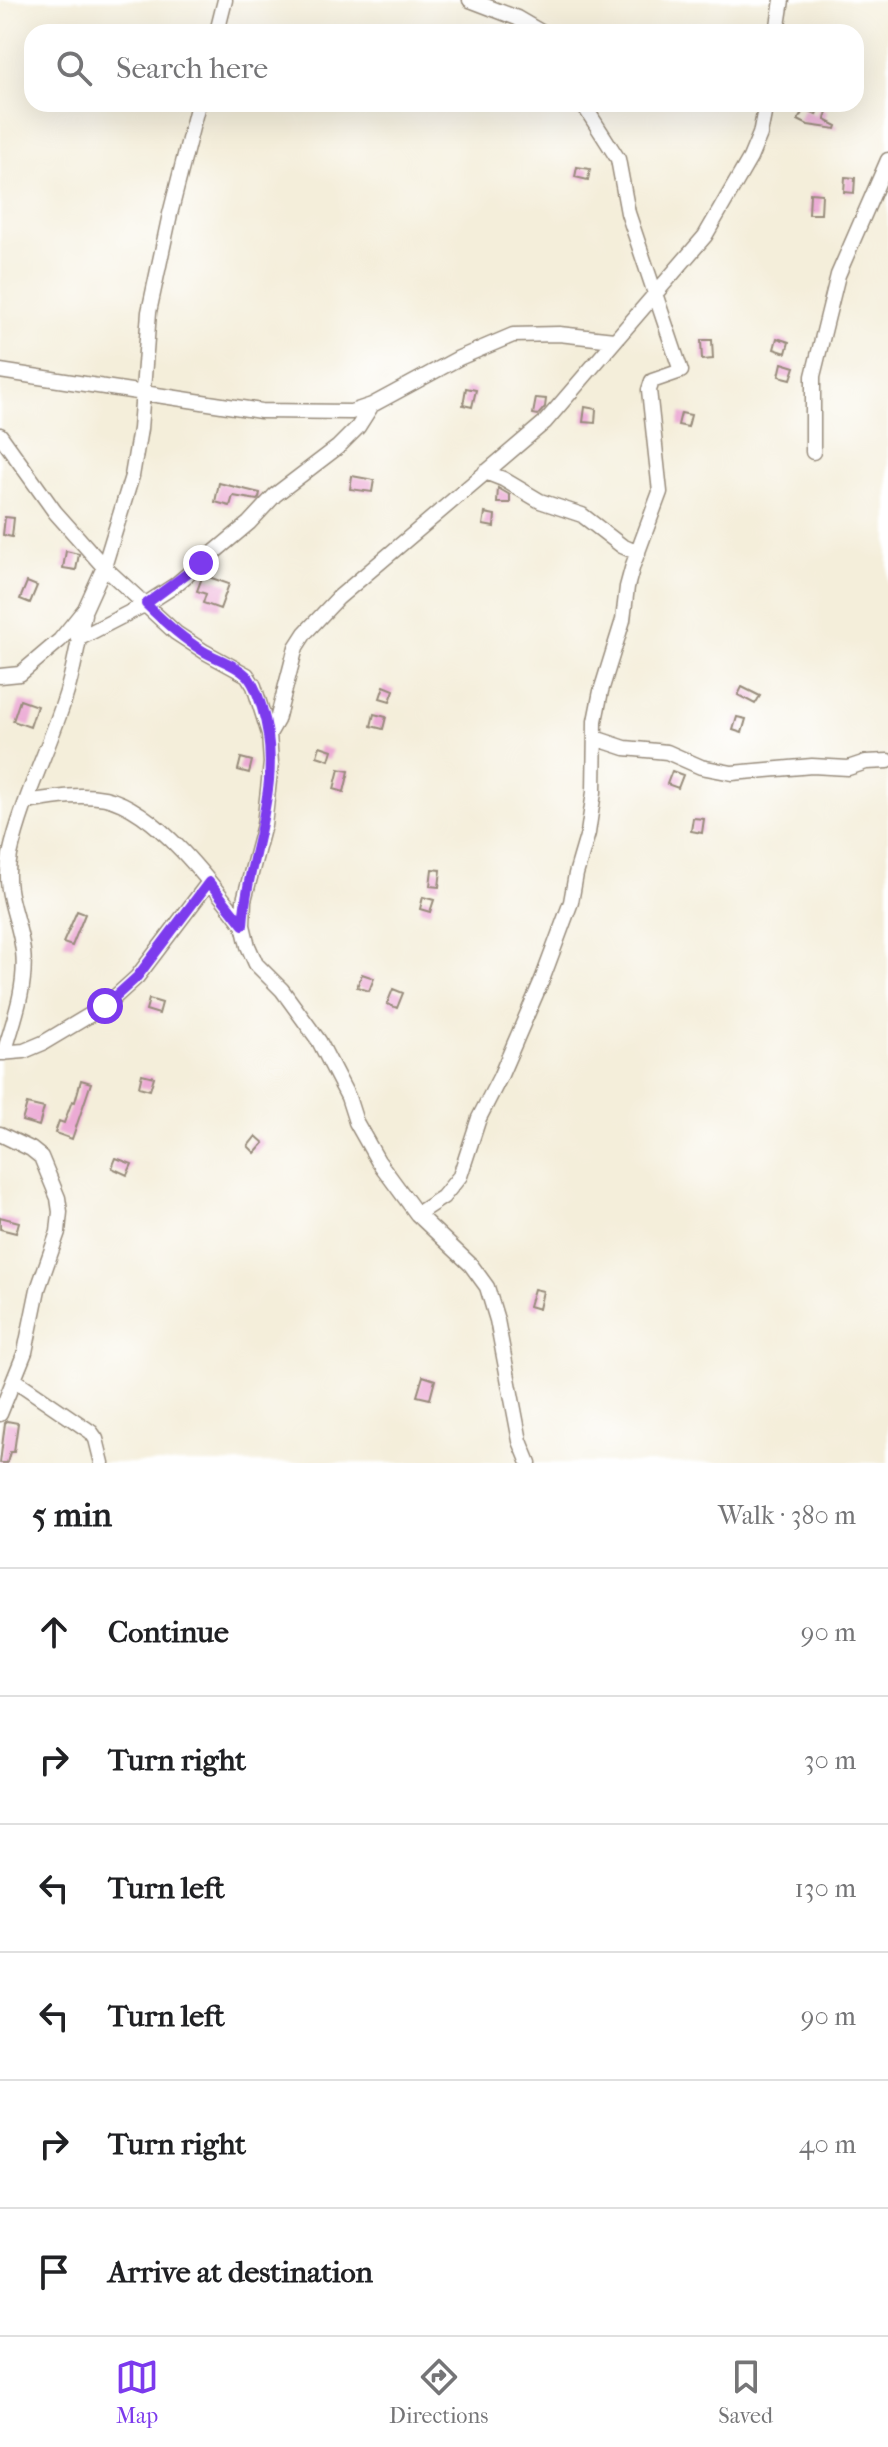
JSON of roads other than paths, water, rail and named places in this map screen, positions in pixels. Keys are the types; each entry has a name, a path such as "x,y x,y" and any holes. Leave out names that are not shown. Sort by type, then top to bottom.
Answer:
{"street":[{"path":"219,24 225,0"},
{"path":"470,0 527,24"},
{"path":"778,24 782,0"},
{"path":"196,112 149,312 140,429 132,476 104,567 85,609 66,695 4,867 23,949 24,971 18,1008 2,1053 24,1051 43,1043 105,1006 137,977 209,882"},
{"path":"417,1214 443,1197 460,1176 479,1118 512,1049 567,915 588,833 594,792 595,721 601,691 623,620 627,587 660,492 649,390 652,381 681,371 628,213 618,159 588,112"},
{"path":"269,734 277,720 296,647 305,633 338,598 545,422 705,236 760,134 764,112"},
{"path":"813,452 813,376 834,289 888,160"},
{"path":"0,371 261,411 351,412 372,405 459,358 513,335 559,334 614,340"},
{"path":"78,639 174,586 249,523 275,495 338,447 358,427 372,405"},
{"path":"0,435 55,512 104,567 176,633 247,675 261,704 269,734 269,794 244,900 243,925 248,946 256,964 282,990 319,1041 348,1097 356,1122 378,1161 417,1214 471,1265 487,1287 497,1320 520,1441 529,1463"},
{"path":"485,472 540,501 582,515 622,546 638,553"},
{"path":"0,676 20,674 60,640 85,609"},
{"path":"595,738 625,748 667,752 701,767 732,773 812,766 848,768 866,762 888,761"},
{"path":"26,802 80,795 120,803 161,829 243,925"},
{"path":"0,1134 41,1157 58,1198 60,1212 58,1232 38,1289 25,1352 0,1414"},
{"path":"15,1380 91,1432 102,1463"}]}
